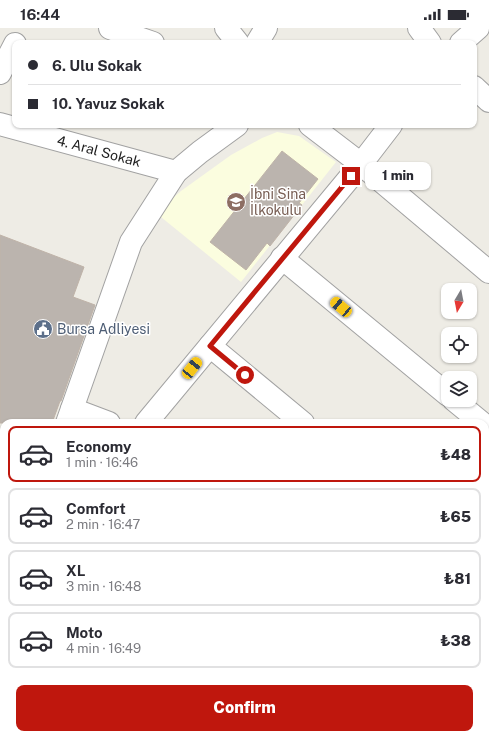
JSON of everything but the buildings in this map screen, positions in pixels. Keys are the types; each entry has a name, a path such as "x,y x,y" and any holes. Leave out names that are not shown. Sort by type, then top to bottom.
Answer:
{"street":[{"path":"17,40 25,28"},
{"path":"110,28 144,40"},
{"path":"226,28 236,40"},
{"path":"259,40 266,28"},
{"path":"419,28 428,40"},
{"path":"464,40 478,28"},
{"path":"477,90 489,100"},
{"name":"4. Aral Sokak","path":"0,124 12,127"},
{"name":"4. Aral Sokak","path":"15,128 176,172"},
{"path":"87,419 70,416 131,242 176,172 233,128"},
{"path":"314,128 361,164 489,272"},
{"path":"149,419 361,164 389,128"},
{"path":"282,258 441,389"},
{"path":"210,346 298,419"},
{"path":"463,407 477,419"}],"shaded area":[{"name":"İbni Sina İlkokulu","path":"277,132 299,136 336,162 241,282 156,213 181,191 231,155 262,138"}],"place":[{"name":"İbni Sina İlkokulu","path":"236,202"},
{"name":"Bursa Adliyesi","path":"43,329"}],"route":[{"path":"245,375 210,346 351,176"}]}
